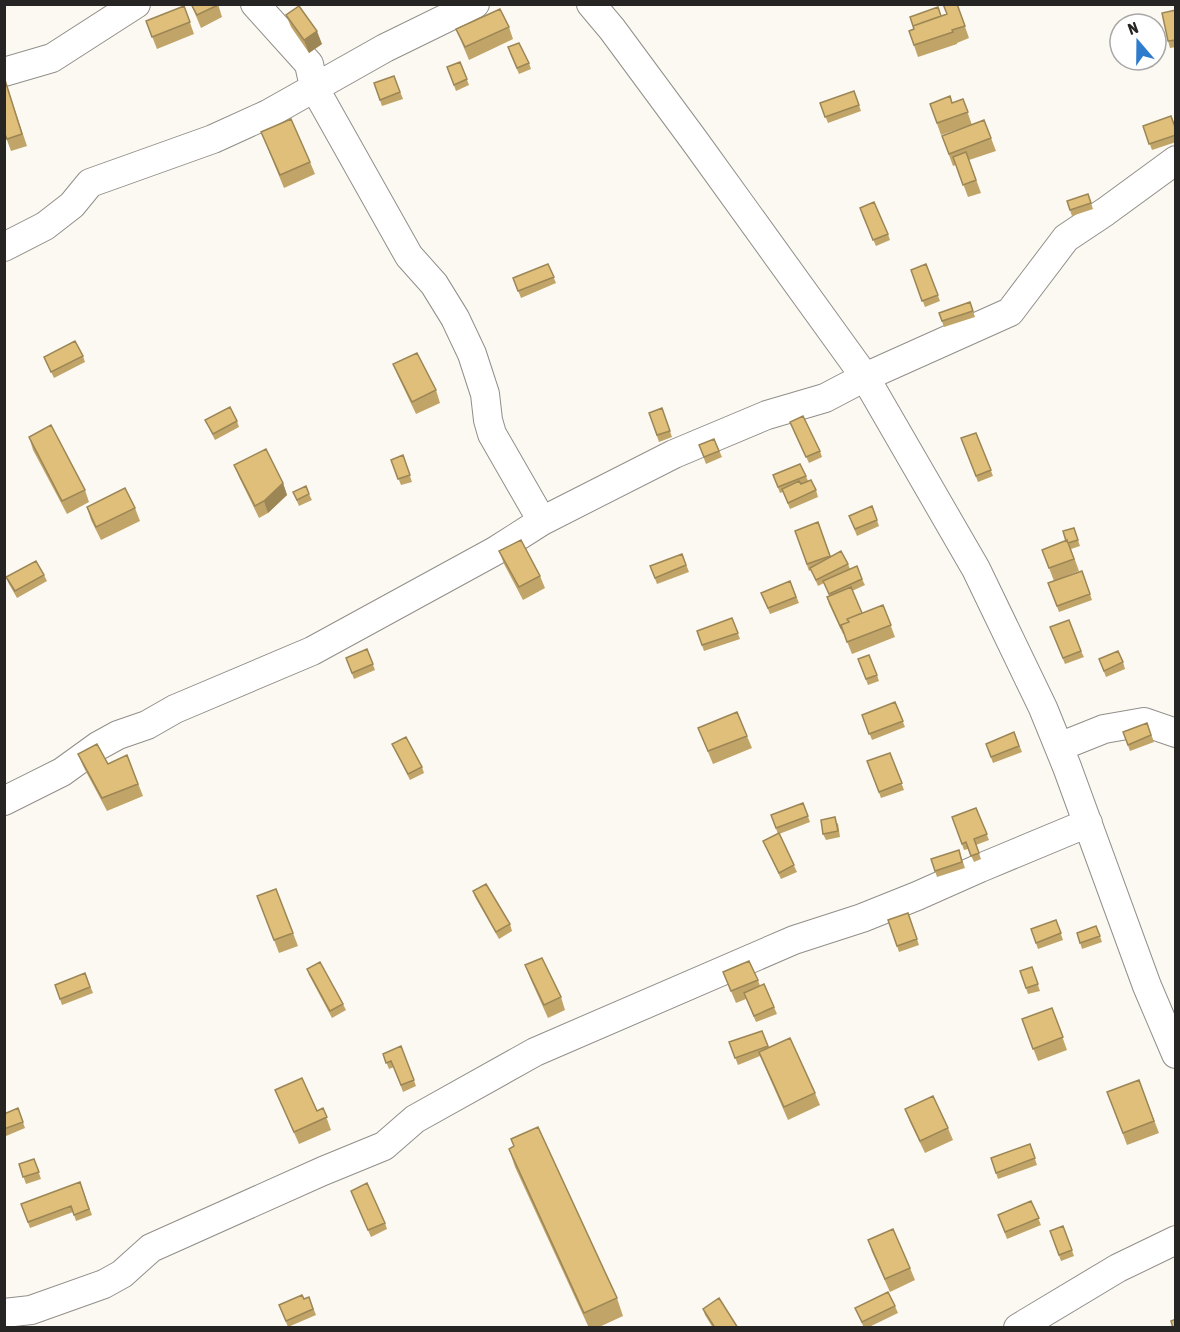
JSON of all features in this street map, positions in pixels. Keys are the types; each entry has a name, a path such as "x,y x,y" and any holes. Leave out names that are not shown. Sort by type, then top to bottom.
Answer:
{"street":[{"path":"4,72 52,58 136,4"},
{"path":"255,4 309,64 314,87 409,256 434,284 454,318 472,354 485,394 492,434 542,522"},
{"path":"4,247 45,226 72,205 90,183 213,139 268,114 385,48 476,4"},
{"path":"591,4 682,123 865,377 975,569 1043,708 1147,986 1176,1054"},
{"path":"4,801 62,772 98,746 118,735 147,725 175,709 312,651 495,551 542,522 674,454 766,415 825,398 865,377 1010,312 1066,238 1176,160"},
{"path":"1059,747 1104,729 1144,722 1176,733"},
{"path":"4,1313 31,1310 104,1284 122,1274 151,1248 384,1146 415,1119 535,1052 794,940 862,918 1088,824"},
{"path":"1018,1328 1118,1268 1176,1240"}],"building":[{"path":"191,4 218,4 218,5 197,15"},
{"path":"943,4 957,4 965,26 914,45 909,31 914,29 913,26 947,14"},
{"path":"184,6 190,22 152,37 146,21"},
{"path":"299,6 317,31 304,40 286,15"},
{"path":"938,7 941,16 913,26 910,17"},
{"path":"500,9 509,27 465,47 456,29"},
{"path":"1176,10 1176,40 1168,41 1167,12"},
{"path":"519,43 529,63 517,68 508,47"},
{"path":"460,62 467,79 454,85 447,67"},
{"path":"394,76 400,92 380,100 374,83"},
{"path":"4,80 22,134 7,139 4,132"},
{"path":"854,91 859,105 825,117 820,103"},
{"path":"950,96 952,103 963,99 968,112 937,123 930,104"},
{"path":"1171,116 1176,135 1149,144 1143,126"},
{"path":"291,119 310,162 280,175 261,132"},
{"path":"984,120 991,138 949,154 942,136"},
{"path":"966,152 976,180 963,185 953,157"},
{"path":"1088,194 1091,203 1070,210 1067,201"},
{"path":"874,202 888,234 873,240 860,208"},
{"path":"548,264 554,277 518,291 513,278"},
{"path":"926,264 938,295 922,301 911,270"},
{"path":"970,302 973,311 942,321 939,313"},
{"path":"75,341 83,356 51,372 44,357"},
{"path":"417,353 436,390 412,402 393,364"},
{"path":"230,407 237,421 213,434 205,420"},
{"path":"662,408 670,431 657,435 649,413"},
{"path":"803,416 820,451 806,457 790,422"},
{"path":"51,425 85,490 62,501 29,437"},
{"path":"976,433 991,470 976,476 961,438"},
{"path":"714,439 719,451 704,457 699,445"},
{"path":"266,449 283,483 264,501 255,506 234,465"},
{"path":"403,455 410,475 398,479 391,460"},
{"path":"800,464 806,476 778,487 773,475"},
{"path":"811,480 816,490 788,503 782,489 799,481 801,484"},
{"path":"306,486 309,494 297,500 293,492"},
{"path":"125,488 135,508 96,527 87,507"},
{"path":"872,506 877,520 855,529 849,516"},
{"path":"818,522 830,556 807,564 795,531"},
{"path":"1074,528 1078,540 1068,543 1063,531"},
{"path":"521,540 540,576 519,587 499,551"},
{"path":"1067,540 1074,559 1049,568 1042,550"},
{"path":"841,551 848,564 816,580 810,568"},
{"path":"682,554 686,565 655,578 650,566"},
{"path":"36,561 44,575 15,591 6,577"},
{"path":"857,566 862,579 829,594 823,581"},
{"path":"1082,571 1090,594 1057,606 1048,583"},
{"path":"790,581 796,597 768,608 761,593"},
{"path":"851,587 862,613 847,619 849,622 841,625 841,628 827,597"},
{"path":"883,605 891,625 847,642 841,625 849,622 847,619"},
{"path":"732,618 738,633 702,645 697,631"},
{"path":"1069,620 1081,651 1063,658 1050,627"},
{"path":"367,649 373,664 352,673 346,658"},
{"path":"1118,651 1123,662 1104,671 1099,659"},
{"path":"869,655 877,675 866,679 858,659"},
{"path":"895,702 903,721 869,734 862,715"},
{"path":"737,712 747,736 708,751 698,728"},
{"path":"1147,723 1151,735 1128,745 1123,732"},
{"path":"1014,732 1019,746 991,757 986,744"},
{"path":"406,737 422,767 408,774 392,744"},
{"path":"97,744 108,764 127,755 138,784 102,798 78,754"},
{"path":"890,753 902,783 879,792 867,761"},
{"path":"803,803 808,816 776,828 771,815"},
{"path":"976,808 987,834 974,839 979,853 971,856 966,842 962,844 952,817"},
{"path":"835,817 838,831 823,834 821,820"},
{"path":"779,833 794,865 779,873 763,841"},
{"path":"959,850 962,862 935,871 931,859"},
{"path":"486,884 510,924 496,932 473,891"},
{"path":"276,889 293,933 274,940 257,896"},
{"path":"908,913 917,939 897,946 888,920"},
{"path":"1056,920 1061,933 1036,943 1031,929"},
{"path":"1096,926 1100,936 1080,943 1077,933"},
{"path":"542,958 561,997 544,1005 525,965"},
{"path":"749,961 758,980 731,991 723,972"},
{"path":"320,962 343,1004 330,1011 307,969"},
{"path":"1032,967 1038,984 1026,988 1020,971"},
{"path":"85,973 90,987 60,999 55,985"},
{"path":"764,984 774,1007 754,1016 744,993"},
{"path":"1052,1008 1063,1037 1033,1049 1022,1019"},
{"path":"762,1031 768,1046 735,1058 729,1042"},
{"path":"790,1038 815,1093 784,1107 759,1052"},
{"path":"401,1046 414,1080 401,1085 391,1061 386,1063 383,1054"},
{"path":"302,1078 317,1111 323,1108 327,1117 294,1132 275,1090"},
{"path":"1139,1080 1154,1121 1123,1133 1107,1092"},
{"path":"933,1096 948,1128 920,1141 905,1109"},
{"path":"18,1108 23,1122 4,1129 4,1114"},
{"path":"538,1127 617,1298 584,1313 509,1149 514,1146 511,1139"},
{"path":"1030,1144 1035,1158 996,1173 991,1158"},
{"path":"34,1159 39,1172 23,1177 19,1164"},
{"path":"80,1182 89,1209 74,1215 71,1206 28,1222 21,1204"},
{"path":"367,1183 385,1223 368,1230 351,1191"},
{"path":"1031,1201 1039,1218 1005,1232 998,1215"},
{"path":"1063,1226 1072,1250 1059,1255 1050,1231"},
{"path":"893,1229 910,1268 885,1279 868,1240"},
{"path":"888,1292 895,1306 862,1322 855,1308"},
{"path":"302,1295 304,1299 309,1297 313,1309 286,1321 279,1305"},
{"path":"719,1298 738,1328 715,1328 703,1309"},
{"path":"1176,1319 1176,1328 1173,1328 1171,1321"}]}
